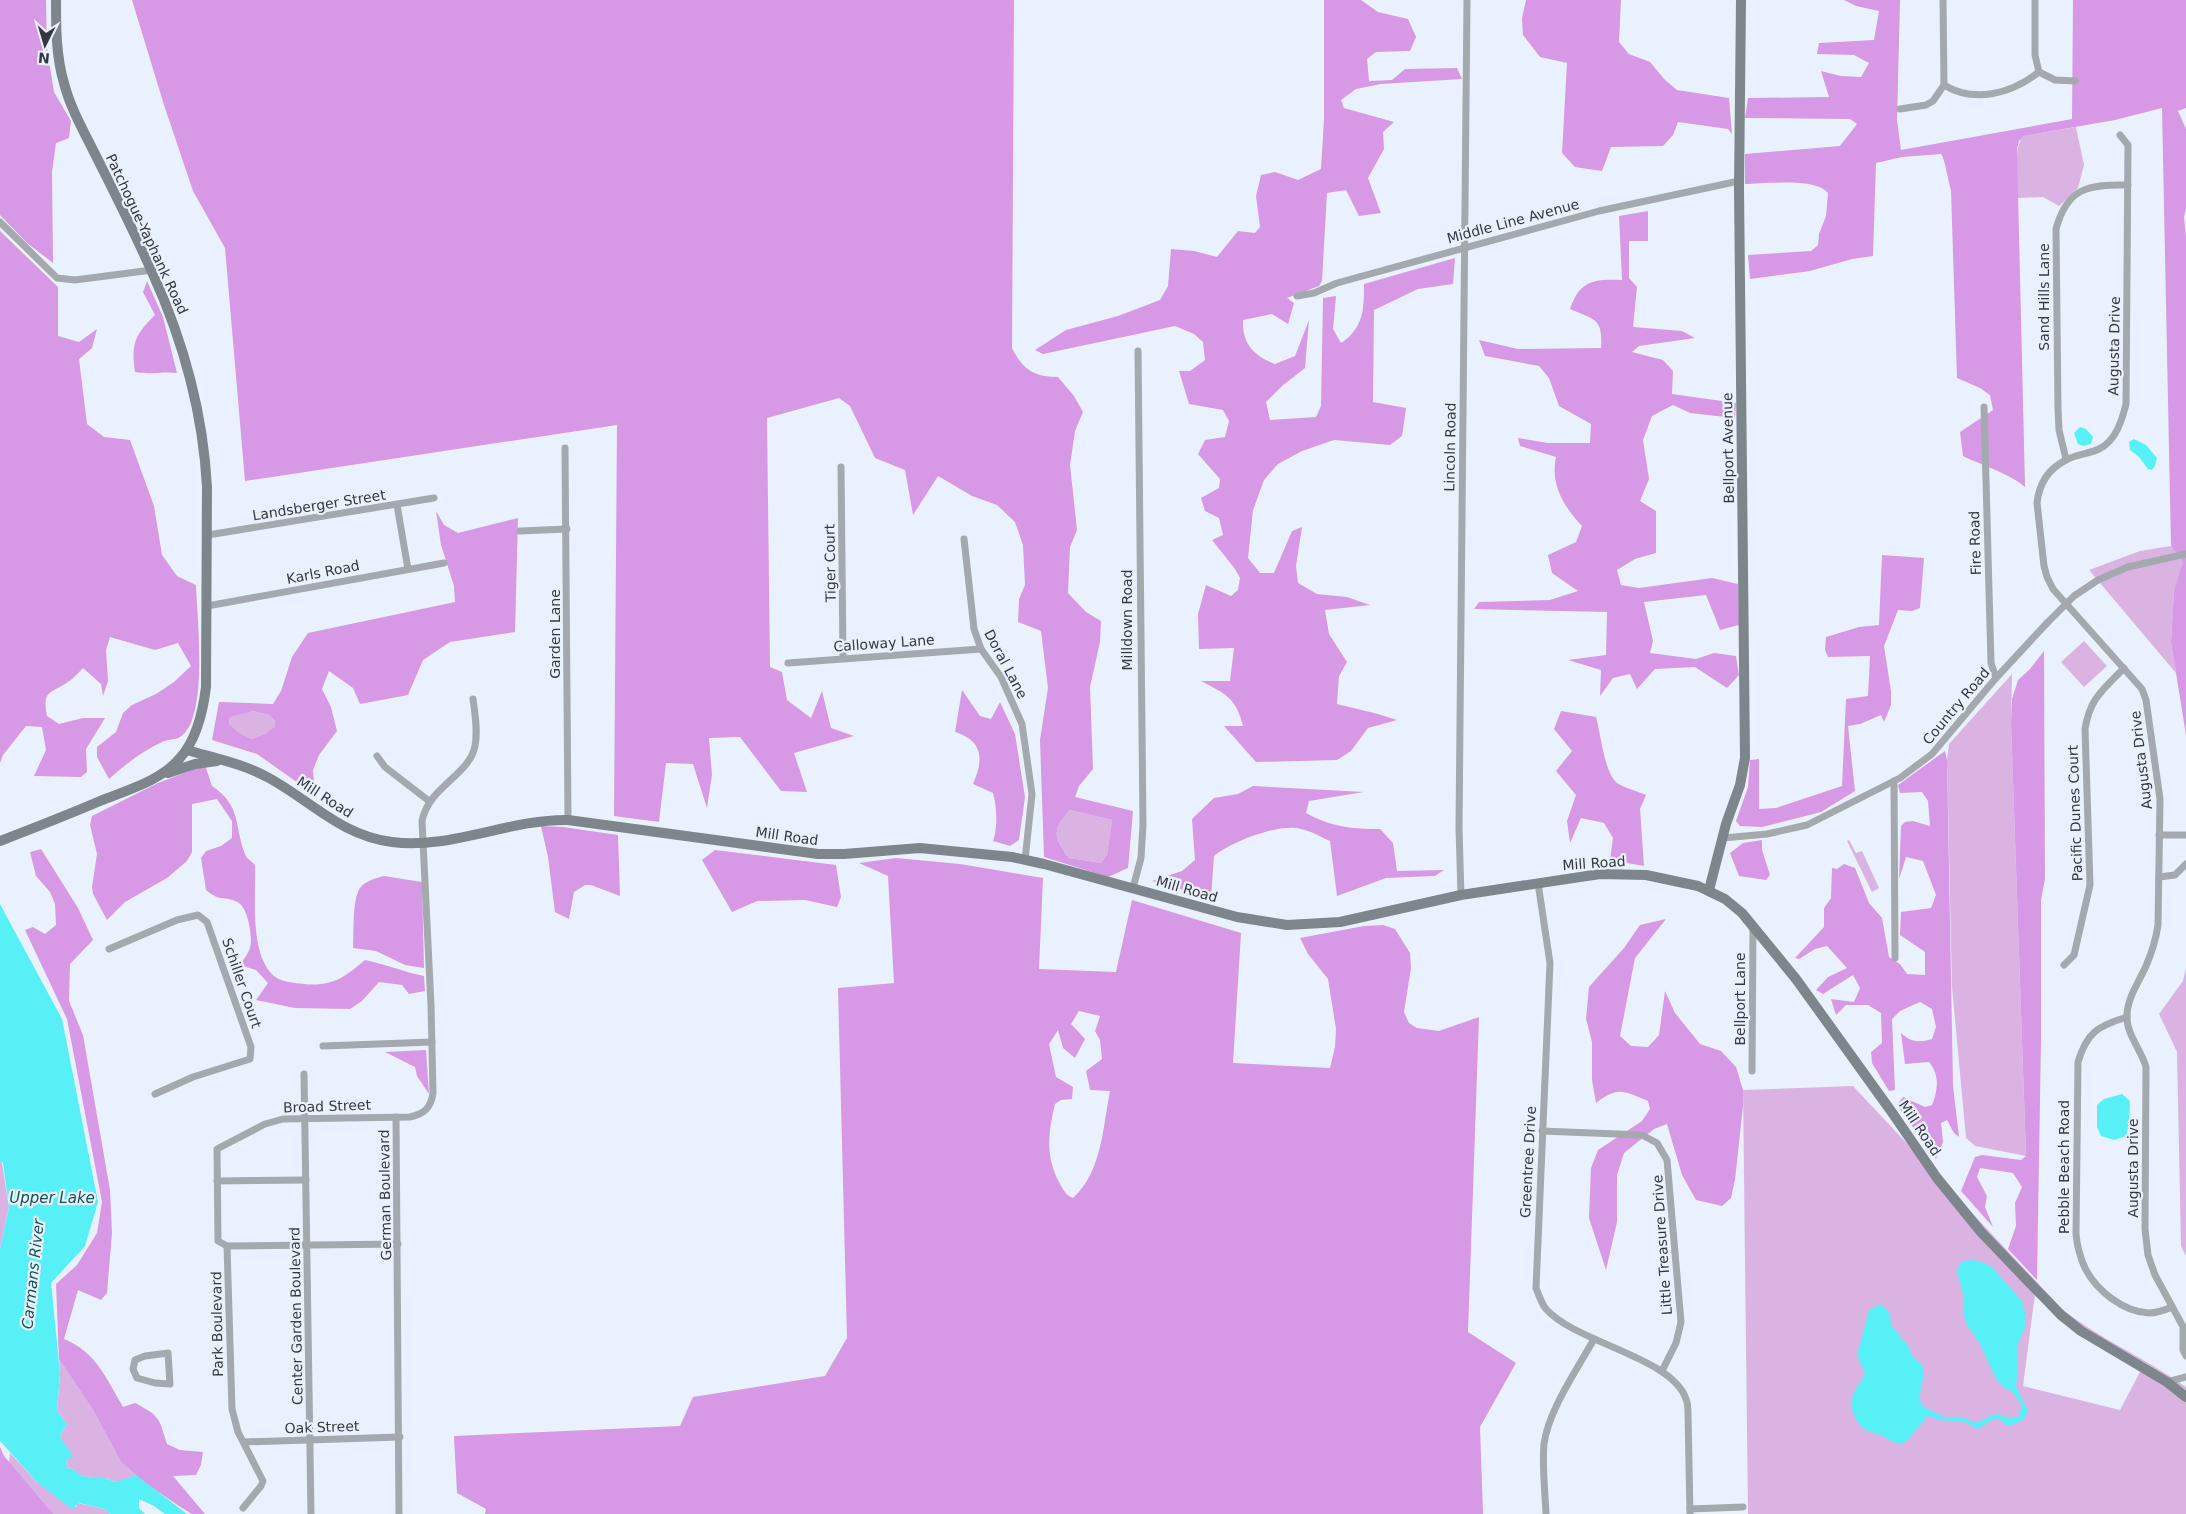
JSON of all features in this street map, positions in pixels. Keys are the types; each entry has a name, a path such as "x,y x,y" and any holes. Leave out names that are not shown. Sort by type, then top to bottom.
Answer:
{"main road":[{"name":"Patchogue-Yaphank Road","path":"56,0 56,37 64,84 84,130 152,270 181,345 195,398 205,456 208,535 205,696 194,738 187,750"},
{"name":"Bellport Avenue","path":"1709,890 1740,785 1746,748 1739,181 1741,0"},
{"name":"Mill Road","path":"187,750 226,761 268,777 324,816 353,831 386,841 422,843 536,821 568,820 818,854 844,854 894,848 964,851 1025,860 1252,921 1286,925 1326,924 1348,921 1461,895 1600,874 1626,873 1658,876 1709,890 1734,906 1753,926 1796,979 1891,1110 1937,1178 1981,1232 2025,1273 2061,1315 2081,1330 2185,1393"},
{"path":"159,775 174,765 187,750"},
{"path":"0,841 51,822 159,775 204,762 226,761"}],"street":[{"name":"Lincoln Road","path":"1461,895 1459,828 1467,0"},
{"path":"1900,109 1926,105 1938,97 1944,85 1942,53 1943,0"},
{"path":"2035,0 2035,55 2039,72"},
{"path":"1944,85 1960,93 1977,95 1992,93 2020,86 2039,72"},
{"path":"2039,72 2055,80 2075,81"},
{"name":"Augusta Drive","path":"2120,135 2128,145 2126,404 2124,415 2118,429 2100,449 2066,460 2051,471 2038,491 2037,503 2046,578 2053,589 2142,689 2146,700 2160,799 2158,925 2155,944 2132,996 2127,1017 2130,1030 2143,1056 2146,1067 2145,1229 2148,1255 2155,1275 2184,1331 2183,1350 2186,1356"},
{"name":"Middle Line Avenue","path":"1297,296 1314,293 1337,283 1599,211 1739,181"},
{"name":"Sand Hills Lane","path":"2066,460 2059,430 2058,409 2056,229 2061,213 2068,201 2080,192 2091,186 2128,184"},
{"path":"0,222 57,278 75,280 152,270"},
{"name":"Milldown Road","path":"1133,888 1141,858 1142,825 1138,351"},
{"name":"Fire Road","path":"1984,407 1991,664 1996,678"},
{"name":"Garden Lane","path":"565,448 568,820"},
{"name":"Tiger Court","path":"841,467 844,658"},
{"name":"Landsberger Street","path":"208,535 434,498"},
{"path":"398,505 408,569"},
{"path":"520,531 567,529"},
{"name":"Doral Lane","path":"964,539 970,607 974,629 981,649 1001,677 1022,724 1032,794 1025,860"},
{"name":"Country Road","path":"1723,838 1766,834 1807,825 1894,781 1932,754 1996,678 2046,623 2074,596 2098,580 2128,567 2186,554"},
{"name":"Karls Road","path":"207,606 444,563"},
{"name":"Calloway Lane","path":"788,663 981,649"},
{"name":"Pacific Dunes Court","path":"2064,965 2074,955 2090,885 2085,730 2087,714 2093,700 2124,668"},
{"path":"377,756 385,767 429,801 465,766 475,747 476,723 473,699"},
{"path":"1894,781 1895,958"},
{"name":"German Boulevard","path":"399,1514 400,1437 396,1117 420,1114 430,1105 433,1093 427,892 422,843 422,822 429,801"},
{"path":"2159,835 2186,835"},
{"path":"2159,877 2175,875 2186,864"},
{"name":"Greentree Drive","path":"1538,882 1550,963 1536,1288 1545,1308 1552,1315 1594,1339 1662,1371"},
{"name":"Schiller Court","path":"109,949 177,920 198,914 207,922 251,1047 250,1059 192,1077 155,1094"},
{"name":"Bellport Lane","path":"1752,1071 1753,926"},
{"name":"Pebble Beach Road","path":"2127,1017 2104,1024 2092,1033 2083,1045 2078,1062 2076,1234 2078,1252 2086,1269 2098,1286 2114,1300 2135,1310 2150,1313 2172,1307"},
{"path":"322,1046 432,1042"},
{"name":"Center Garden Boulevard","path":"304,1074 311,1514"},
{"name":"Broad Street","path":"233,1140 265,1124 283,1119 396,1117"},
{"name":"Little Treasure Drive","path":"1542,1131 1642,1135 1657,1143 1667,1160 1681,1322 1676,1343 1662,1371"},
{"name":"Park Boulevard","path":"233,1140 217,1149 218,1240 227,1246 230,1392 235,1423 263,1481 243,1508"},
{"path":"217,1180 306,1180"},
{"path":"227,1246 398,1244"},
{"path":"1546,1514 1544,1445 1546,1433 1551,1418 1594,1339"},
{"path":"168,1353 170,1384 155,1383 137,1378 133,1369 135,1360 144,1356 168,1353"},
{"path":"1662,1371 1675,1383 1686,1399 1690,1511 1743,1507"},
{"path":"2167,1382 2186,1376"},
{"name":"Oak Street","path":"244,1442 400,1437"}],"shaded area":[{"path":"0,0 46,0 47,48 54,92 71,121 69,138 56,143 52,172 53,263 27,243 0,215"},
{"path":"132,0 1014,0 1012,348 1020,362 1030,371 1042,376 1058,377 1074,396 1083,412 1075,431 1070,465 1077,530 1070,547 1068,593 1086,612 1101,621 1100,642 1090,687 1093,769 1079,786 1075,797 1133,811 1128,868 1108,877 1044,857 1040,740 1048,688 1041,631 1018,622 1019,599 1025,585 1023,545 1015,522 997,505 972,496 938,476 913,515 905,470 875,458 850,406 839,398 767,418 770,667 782,672 787,700 811,718 822,691 831,728 854,736 794,753 807,792 781,791 740,737 709,738 712,775 707,808 693,764 666,763 659,822 614,816 617,425 245,481 225,248 193,191","holes":["1070,810 1112,820 1107,855 1101,863 1069,858 1060,844 1057,833 1060,823"]},
{"path":"1324,0 1361,0 1378,12 1408,19 1416,37 1410,51 1376,52 1367,59 1369,81 1392,80 1405,69 1457,68 1462,79 1381,84 1356,89 1341,100 1344,108 1394,122 1383,132 1384,149 1368,178 1381,213 1359,216 1346,190 1327,193 1322,281 1319,286 1287,298 1294,303 1288,324 1272,314 1243,320 1245,336 1251,348 1261,357 1275,364 1295,356 1309,320 1305,368 1282,386 1266,402 1270,420 1316,417 1321,406 1323,298 1336,296 1333,329 1341,343 1354,331 1361,317 1364,301 1364,284 1455,258 1453,284 1418,289 1374,310 1373,402 1406,408 1402,436 1390,445 1334,440 1302,451 1278,464 1264,480 1253,510 1248,558 1260,573 1274,573 1292,531 1302,527 1296,566 1298,583 1317,594 1347,597 1370,605 1325,610 1329,634 1347,662 1339,676 1337,704 1397,720 1368,728 1351,751 1337,760 1256,762 1224,726 1243,726 1233,702 1223,693 1201,681 1230,681 1234,648 1199,649 1198,614 1206,585 1231,596 1238,590 1240,578 1212,540 1223,535 1219,518 1205,511 1201,498 1219,488 1220,479 1198,454 1205,440 1225,437 1229,421 1223,410 1189,404 1179,371 1190,371 1205,360 1203,342 1194,334 1175,326 1043,354 1035,350 1066,330 1118,316 1160,300 1168,286 1171,249 1194,251 1217,257 1238,231 1255,233 1260,227 1256,196 1261,175 1275,172 1298,180 1321,169 1324,119"},
{"path":"1526,0 1621,0 1619,42 1629,54 1650,62 1665,80 1677,90 1729,98 1732,134 1728,129 1678,122 1673,135 1663,146 1611,147 1602,171 1575,167 1562,153 1567,63 1540,57 1523,35 1522,18"},
{"path":"1844,0 1900,0 1897,120 1901,150 2072,119 2073,0 2186,0 2186,108 2178,111 2186,129 2186,208 2184,217 2186,237 2186,735 2171,642 2174,590 2183,562 2171,546 2162,108 2115,120 2024,136 2019,141 2017,149 2025,487 2004,474 1963,456 1960,432 1993,410 1990,395 1980,388 1957,378 1951,190 1941,154 1902,157 1876,163 1873,256 1852,259 1810,271 1750,279 1748,255 1811,251 1818,245 1819,234 1826,216 1828,193 1822,188 1802,183 1745,184 1745,154 1840,146 1857,124 1850,119 1745,118 1748,98 1829,97 1821,71 1841,76 1861,77 1869,63 1854,55 1817,54 1819,43 1874,40 1879,11 1856,6"},
{"path":"2076,127 2084,165 2078,188 2059,206 2043,197 2018,198 2017,156 2020,141 2024,136"},
{"path":"1648,211 1648,241 1629,241 1629,278 1637,287 1633,327 1682,331 1695,338 1639,346 1632,352 1663,360 1673,371 1672,394 1736,403 1735,418 1690,413 1673,405 1652,416 1643,440 1649,479 1640,501 1656,511 1656,553 1635,559 1617,570 1621,585 1639,588 1712,578 1738,584 1739,625 1720,630 1706,595 1644,602 1653,641 1650,653 1696,659 1714,653 1736,656 1739,675 1727,688 1695,667 1655,669 1637,689 1630,674 1613,678 1600,696 1601,670 1568,660 1606,655 1607,612 1474,609 1479,602 1550,600 1578,591 1552,573 1548,555 1576,542 1582,526 1564,503 1560,494 1555,477 1556,457 1520,446 1518,438 1548,443 1590,443 1591,424 1559,406 1549,378 1539,366 1485,356 1479,340 1518,349 1601,348 1601,331 1596,321 1570,309 1578,292 1589,283 1603,280 1622,280 1619,216"},
{"path":"0,231 58,287 58,336 79,342 97,329 92,348 79,359 87,424 104,437 130,440 154,506 162,555 177,576 196,585 199,642 198,689 195,710 189,727 180,737 164,741 148,750 109,779 97,757 97,747 116,732 123,713 132,705 156,694 174,682 191,666 178,643 155,650 110,637 106,650 108,681 103,696 101,684 83,668 70,681 49,694 46,701 47,716 59,724 83,718 105,718 86,749 87,772 81,777 34,776 46,750 42,727 26,726 3,755 0,763"},
{"path":"147,281 163,317 177,373 135,372 134,346 136,340 143,328 155,315 143,292"},
{"path":"436,511 444,525 458,533 518,518 515,632 450,642 423,660 408,695 360,704 353,688 329,671 322,689 331,707 337,731 319,755 313,770 315,795 257,754 212,740 219,702 273,704 281,691 292,657 308,633 455,602 454,586 441,545","holes":["253,711 269,715 275,721 275,726 265,734 252,739 240,733 229,724 230,717"]},
{"path":"2171,546 2184,562 2174,590 2171,642 2176,673 2089,570 2140,551"},
{"path":"1882,555 1924,558 1920,608 1912,611 1898,610 1884,646 1891,691 1891,705 1884,722 1881,715 1860,724 1848,726 1855,791 1821,812 1762,827 1740,826 1736,821 1748,787 1750,760 1759,759 1759,809 1776,808 1842,786 1846,699 1868,696 1870,656 1828,657 1825,650 1826,637 1859,627 1879,625"},
{"path":"2084,641 2107,666 2084,687 2061,662"},
{"path":"2044,651 2045,879 2041,900 2037,1280 2008,1249 2016,1226 2015,1203 2022,1187 2013,1173 1980,1168 1977,1177 1987,1196 1985,1207 1993,1227 1961,1191 1975,1157 1982,1155 2021,1160 2026,1156 2011,723 2012,699 2018,680 2030,669"},
{"path":"2012,674 2011,723 2026,1156 1975,1146 1966,1138 1952,987 1947,760 1949,744"},
{"path":"962,690 980,716 991,719 1000,702 1015,734 1025,797 1019,840 1010,846 993,841 996,817 993,793 973,784 979,767 979,752 971,740 955,732"},
{"path":"253,711 269,715 275,721 275,726 265,734 252,739 240,733 229,724 230,717"},
{"path":"1561,711 1596,717 1606,762 1613,778 1620,785 1646,795 1640,809 1644,866 1610,860 1613,838 1604,823 1581,818 1570,843 1567,821 1576,795 1556,771 1572,751 1554,729"},
{"path":"1945,751 1947,760 1953,1086 1959,1137 1954,1133 1947,1120 1941,1123 1943,1142 1936,1159 1897,1105 1903,1097 1925,1107 1932,1105 1937,1088 1933,1067 1929,1062 1905,1064 1901,1033 1915,1041 1932,1039 1936,1027 1932,1009 1920,1002 1900,1011 1892,1019 1895,1090 1889,1091 1872,1063 1871,1052 1882,1043 1881,1013 1868,1005 1846,1005 1836,1015 1831,999 1854,1002 1860,988 1853,975 1823,994 1816,990 1828,977 1847,968 1827,946 1815,949 1799,959 1795,958 1824,927 1824,908 1831,898 1832,868 1837,869 1844,864 1855,868 1869,903 1882,918 1889,957 1900,964 1907,974 1925,975 1925,952 1900,935 1901,912 1931,908 1936,895 1923,861 1906,857 1899,879 1901,826 1905,822 1913,821 1930,826 1928,801 1922,792 1900,793 1898,785"},
{"path":"205,765 212,786 222,794 233,809 246,855 255,865 257,940 266,966 274,976 280,980 292,983 323,984 338,980 365,960 424,976 425,991 409,994 402,985 379,982 362,1001 350,1009 295,1008 256,1000 268,983 256,970 240,965 251,943 249,923 244,909 237,902 219,898 206,890 201,858 206,851 221,846 232,838 232,821 217,799 192,804 192,852 187,861 167,878 125,902 107,920 93,894 92,887 97,854 90,825 92,816 158,783"},
{"path":"1253,786 1364,792 1309,801 1306,813 1342,826 1380,829 1393,843 1397,871 1444,870 1435,876 1386,878 1337,896 1330,841 1308,831 1292,828 1268,831 1256,835 1232,845 1214,856 1211,898 1152,881 1182,871 1195,860 1192,819 1214,798 1238,794"},
{"path":"1070,810 1112,820 1107,855 1101,863 1069,858 1060,844 1057,833 1058,828"},
{"path":"541,826 563,827 618,835 620,896 591,885 585,885 574,892 569,919 555,912 548,857"},
{"path":"1762,840 1762,850 1770,875 1766,880 1739,876 1730,853 1743,843"},
{"path":"1849,840 1856,853 1862,851 1879,888 1872,892 1847,841"},
{"path":"41,849 78,908 93,940 70,964 69,1001 83,1035 110,1190 112,1233 107,1293 101,1300 78,1290 64,1339 84,1351 99,1367 123,1407 135,1403 154,1415 160,1423 167,1444 180,1450 203,1452 201,1465 196,1475 173,1476 205,1514 192,1514 179,1506 145,1483 121,1462 93,1410 59,1359 56,1284 77,1265 97,1233 102,1202 67,1019 25,930 33,927 45,934 56,925 55,904 50,892 36,876 30,852"},
{"path":"715,850 836,865 841,897 837,907 805,900 757,901 732,912 702,860"},
{"path":"896,858 960,864 1043,878 1039,969 1116,972 1132,900 1241,933 1233,1063 1330,1068 1335,1047 1336,1029 1328,979 1308,954 1300,938 1364,926 1383,925 1395,929 1410,953 1411,968 1404,1012 1409,1023 1417,1028 1439,1031 1479,1017 1468,1332 1516,1363 1480,1427 1483,1514 485,1514 486,1509 457,1493 454,1436 680,1426 693,1397 825,1376 847,1338 838,988 894,983 888,876 859,863","holes":["1079,1011 1100,1016 1095,1031 1100,1040 1102,1059 1086,1071 1090,1090 1110,1091 1096,1162 1083,1187 1073,1198 1064,1191 1055,1174 1049,1145 1055,1104 1061,1100 1072,1099 1073,1087 1056,1077 1049,1044 1058,1030 1063,1048 1075,1058 1085,1039 1071,1024"]},
{"path":"384,876 422,882 424,968 405,965 376,951 353,948 357,893 365,883"},
{"path":"1666,919 1635,958 1620,1036 1631,1046 1648,1047 1659,1035 1665,991 1675,1013 1700,1044 1721,1051 1736,1067 1743,1090 1743,1106 1735,1180 1731,1198 1722,1206 1696,1200 1682,1175 1667,1124 1654,1129 1624,1153 1617,1175 1617,1222 1606,1270 1589,1218 1591,1168 1598,1150 1642,1121 1650,1109 1648,1101 1621,1092 1610,1094 1596,1103 1592,1080 1592,1042 1586,1019 1589,987 1624,948 1640,925"},
{"path":"2186,968 2186,1256 2181,1246 2177,1052 2159,1014 2183,981"},
{"path":"426,1050 429,1094 417,1076 415,1067 385,1052"},
{"path":"1853,1086 2063,1310 2093,1331 2156,1367 2186,1387 2186,1514 1748,1514 1743,1090","holes":["2035,1294 2141,1370 2120,1410 2023,1386"]},
{"path":"0,1162 2,1163 9,1207 0,1249"},
{"path":"59,1359 93,1410 121,1462 136,1475 117,1482 105,1478 79,1475 74,1470 66,1467 67,1459 60,1435 67,1424 57,1411 60,1373"},
{"path":"0,1447 4,1456 53,1514 0,1514"},
{"path":"10,1453 38,1483 76,1507 78,1503 104,1509 111,1514 14,1514 6,1494"}],"water":[{"path":"2080,427 2086,429 2093,437 2091,444 2083,446 2078,444 2074,433"},
{"path":"2134,439 2146,445 2157,458 2152,470 2148,469 2139,457 2130,450 2129,442"},
{"name":"Upper Lake","path":"0,904 62,1019 98,1202 85,1246 51,1283 60,1373 57,1411 67,1424 60,1435 73,1457 67,1459 66,1467 80,1475 92,1478 105,1478 116,1482 136,1475 187,1514 165,1514 139,1499 139,1508 145,1514 111,1514 104,1509 79,1503 72,1509 38,1483 0,1441 0,1249 9,1207 3,1163 0,1162"},
{"path":"2122,1094 2130,1101 2129,1125 2126,1136 2114,1140 2101,1136 2097,1127 2097,1105 2104,1099"},
{"path":"1970,1260 1979,1261 1991,1266 2022,1301 2026,1317 2025,1327 2017,1346 2016,1386 2028,1411 2027,1414 2020,1421 2011,1425 2007,1426 1998,1418 1978,1429 1964,1422 1940,1420 1928,1416 1910,1438 1902,1443 1893,1442 1863,1428 1856,1419 1852,1407 1853,1395 1865,1373 1857,1355 1869,1310 1880,1304 1890,1312 1891,1325 1908,1346 1913,1357 1922,1365 1924,1373 1919,1399 1924,1407 1944,1417 1964,1418 1977,1423 1992,1415 1999,1414 2007,1418 2019,1416 2022,1406 2013,1392 2003,1387 1995,1377 1979,1342 1967,1325 1958,1268 1962,1262"}],"water label":[{"name":"Carmans River","path":"33,1274"}]}
